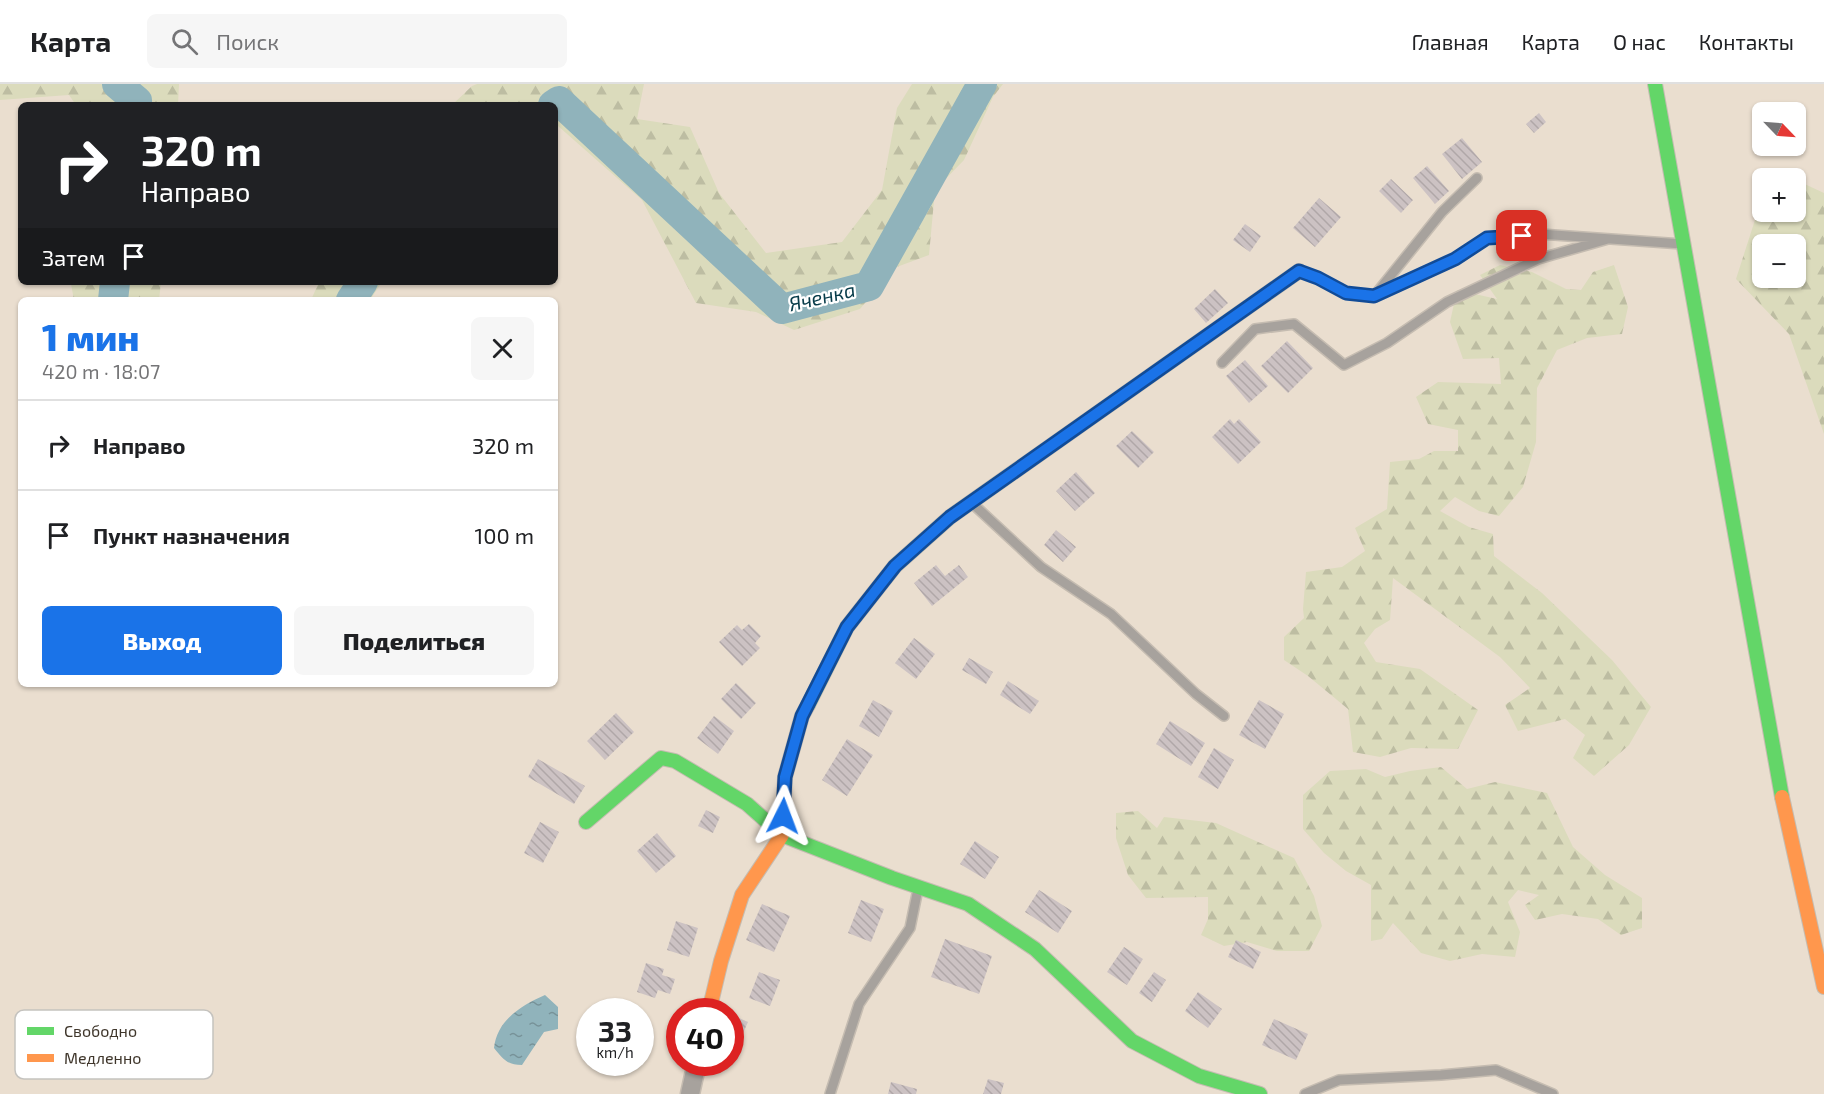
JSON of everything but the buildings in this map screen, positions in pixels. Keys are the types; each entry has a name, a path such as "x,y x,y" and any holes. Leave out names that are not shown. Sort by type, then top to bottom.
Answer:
{"street":[{"path":"1655,84 1785,816 1824,987"},
{"path":"712,998 742,895 782,835 785,777 802,716 847,627 895,566 950,517 1299,271"},
{"path":"586,822 661,758 675,761 747,804 782,835 968,904 1035,949 1132,1041 1216,1088 1260,1094"},
{"path":"690,1094 694,1076"}],"lane":[{"path":"1374,296 1442,212 1477,178"},
{"path":"1299,271 1346,293 1374,296 1455,259 1487,238 1540,234 1683,244"},
{"path":"1222,363 1255,329 1294,324 1344,365 1387,342 1448,302 1538,259 1608,239"},
{"path":"971,502 1041,567 1111,614 1196,694 1224,716"},
{"path":"830,1094 859,1004 910,928 919,887"},
{"path":"1305,1094 1339,1080 1496,1070 1553,1094"}],"green space":[{"path":"0,84 179,84 178,102 74,102 69,95 0,100"},
{"path":"477,84 644,84 637,119 690,127 719,193 766,253 842,242 882,190 897,108 912,84 1003,84 993,97 964,160 935,190 929,255 894,268 860,309 794,330 756,312 696,303 642,200 558,126 558,102 455,102"},
{"path":"1806,185 1824,193 1824,434 1789,334 1736,279 1754,222 1806,222"},
{"path":"1500,265 1532,272 1566,289 1581,290 1593,272 1614,265 1628,307 1622,334 1587,338 1557,350 1537,388 1536,442 1523,487 1499,516 1479,511 1455,497 1440,511 1469,527 1493,534 1494,556 1542,593 1612,660 1651,707 1629,745 1594,776 1573,758 1585,735 1565,719 1518,731 1505,705 1530,688 1500,657 1393,578 1390,620 1375,629 1364,643 1376,662 1420,669 1478,710 1458,749 1411,748 1380,757 1353,752 1348,709 1308,676 1284,660 1284,637 1304,618 1306,572 1342,567 1365,551 1355,528 1387,509 1390,462 1419,459 1434,451 1458,451 1458,430 1428,424 1416,397 1438,382 1501,384 1499,358 1463,359 1450,322 1457,290 1497,299 1480,275"},
{"path":"71,285 161,285 159,297 73,297"},
{"path":"318,285 380,285 372,297 312,297"},
{"path":"1441,767 1467,789 1495,782 1547,793 1573,847 1605,875 1642,898 1642,928 1621,935 1598,919 1562,914 1535,920 1525,905 1539,895 1518,890 1508,902 1520,932 1515,957 1482,954 1450,961 1421,953 1393,923 1382,939 1371,941 1371,885 1346,871 1324,853 1303,829 1303,795 1330,771 1366,769 1385,777"},
{"path":"1138,811 1157,828 1164,817 1216,823 1294,858 1314,896 1322,926 1309,951 1277,951 1247,942 1224,946 1201,935 1208,919 1208,897 1146,898 1128,875 1116,838 1116,813"}],"water":[{"path":"545,995 558,1007 558,1029 544,1032 522,1065 509,1063 494,1048 500,1029 512,1015"}],"waterway":[{"name":"Яченка","path":"117,84 137,102"},
{"name":"Яченка","path":"558,102 782,309 869,286 982,84"},
{"name":"Яченка","path":"113,297 115,285"},
{"name":"Яченка","path":"353,297 361,285"}],"traffic: fast":[{"path":"1655,84 1782,797"},
{"path":"808,705 847,627 895,566 950,517 1299,271"},
{"path":"586,822 661,758 675,761 747,804 782,835 892,878 968,904 1035,949 1132,1041 1199,1076 1260,1094"}],"traffic: slow":[{"path":"712,998 742,895 782,835 785,777 802,716 808,705"},
{"path":"1782,797 1824,987"}],"route":[{"path":"783,816 785,777 802,716 847,627 895,566 950,517 1299,271 1346,293 1374,296 1455,259 1487,238 1522,236"}]}
